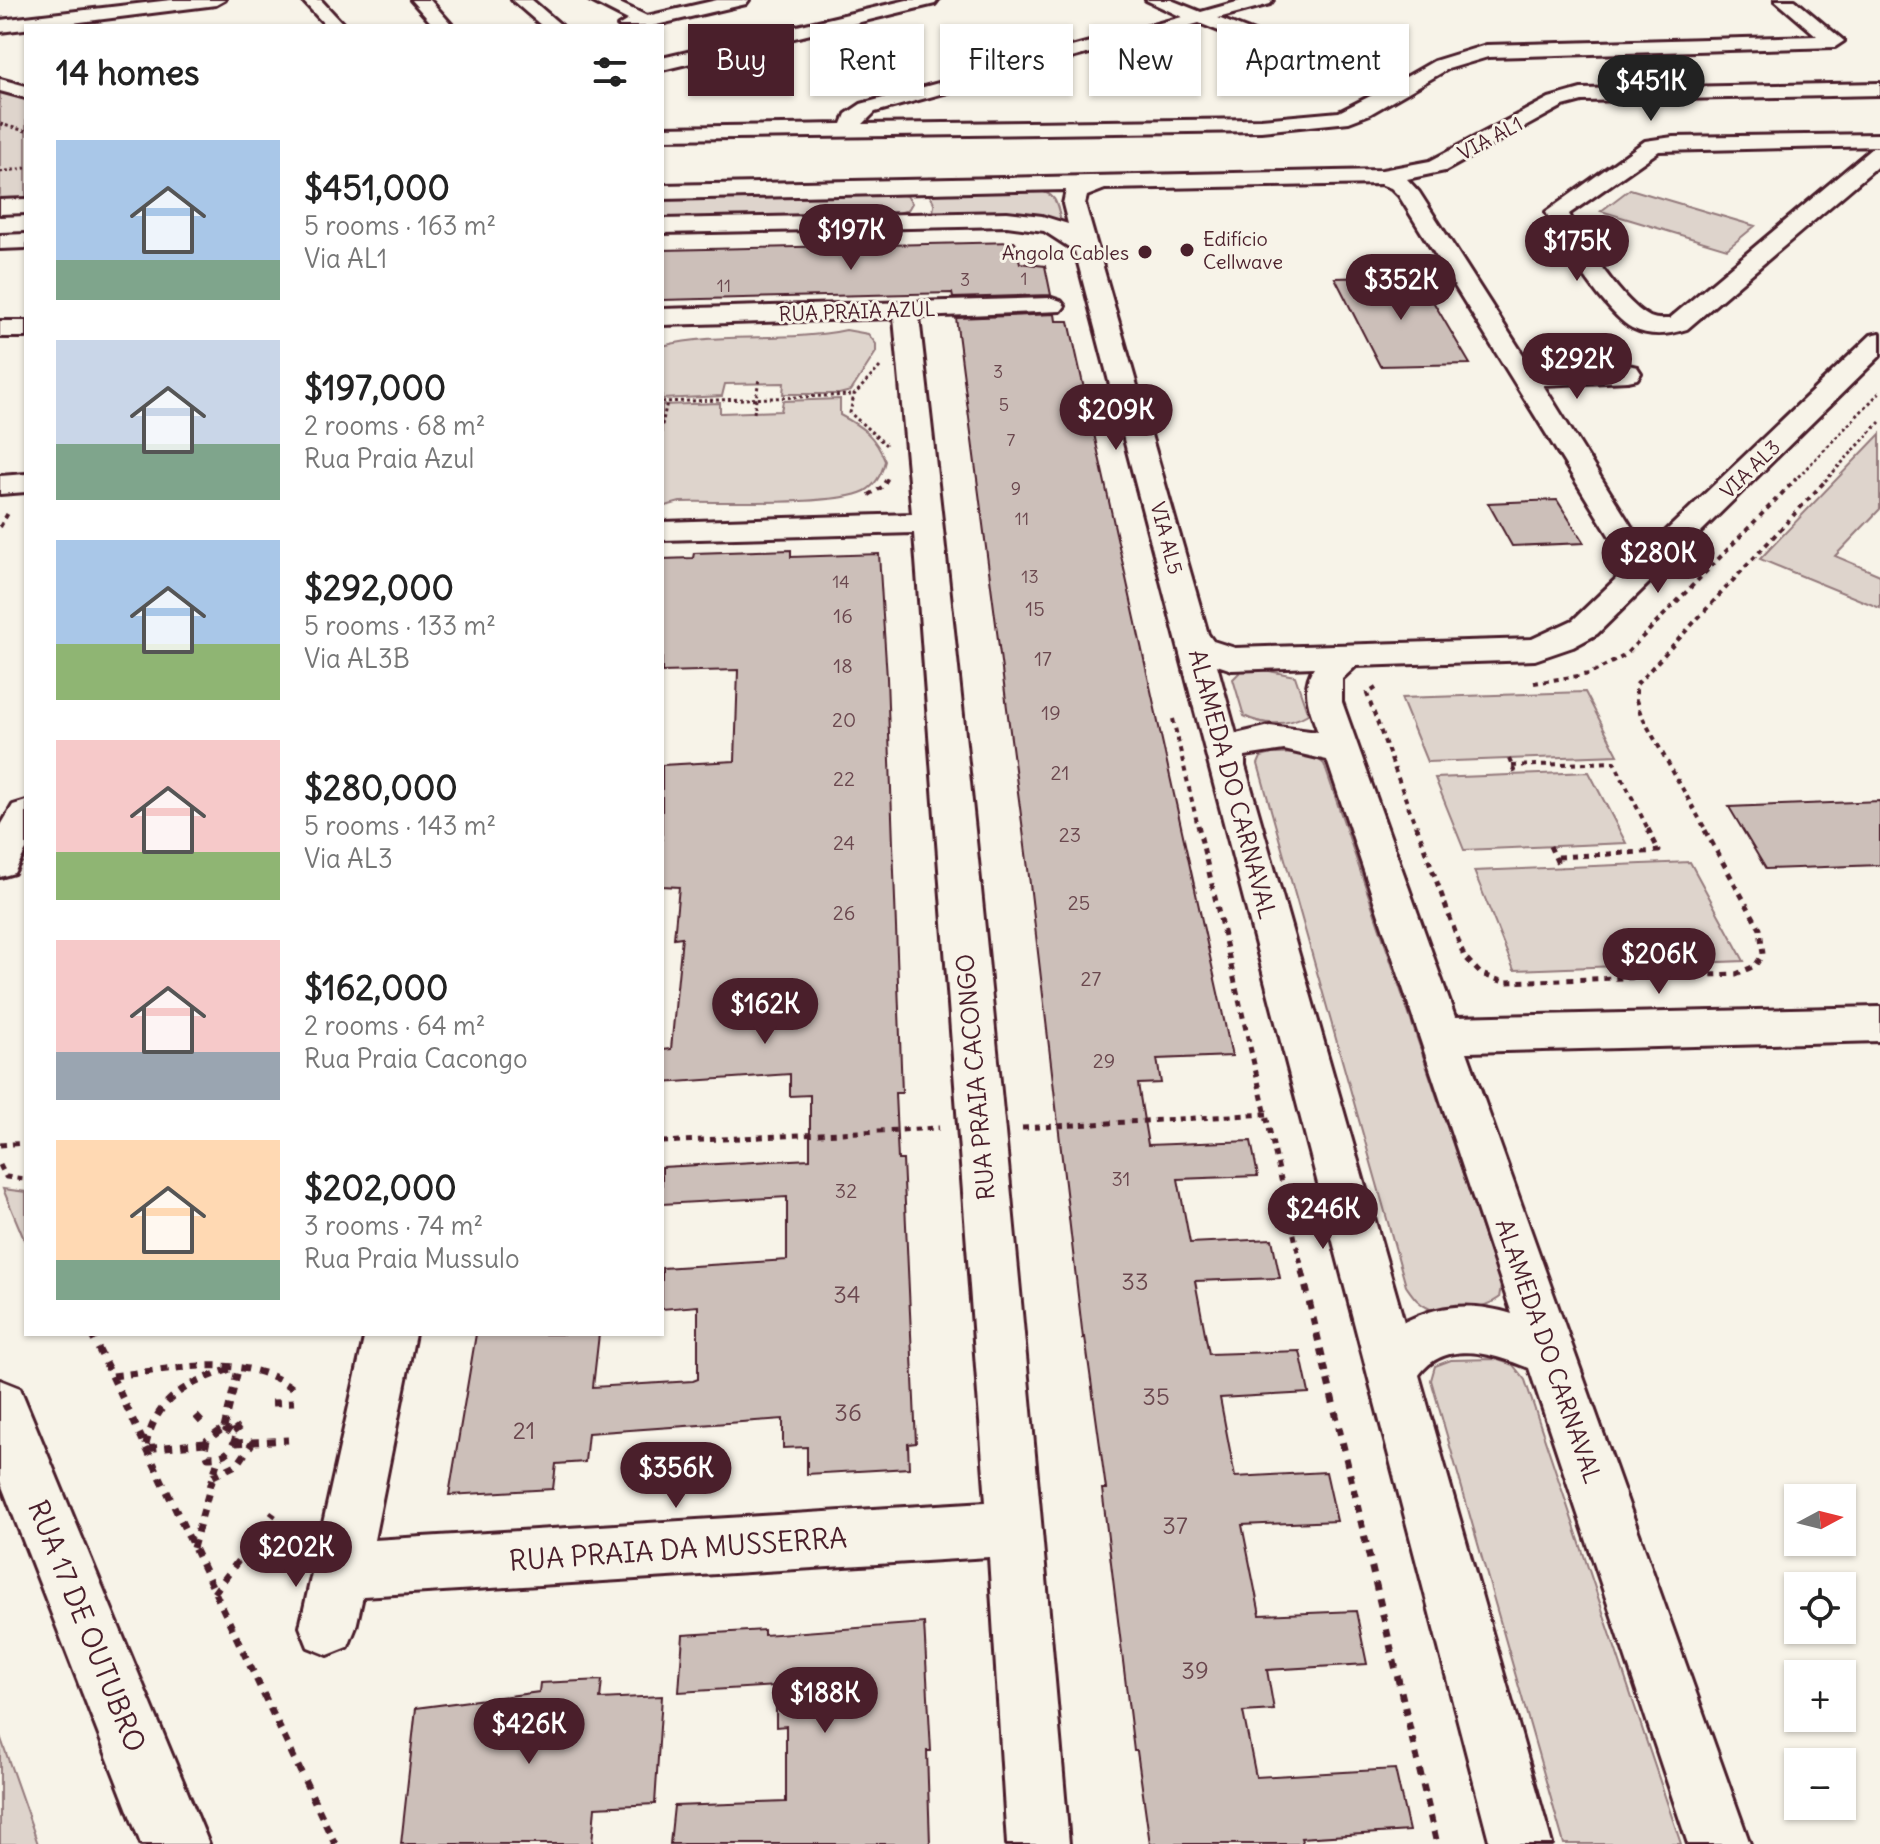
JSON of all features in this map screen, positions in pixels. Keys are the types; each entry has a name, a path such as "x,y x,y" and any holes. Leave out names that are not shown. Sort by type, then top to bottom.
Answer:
{"main road":[{"name":"RUA 17 DE OUTUBRO","path":"0,1408 175,1844"}],"street":[{"path":"0,26 216,0"},
{"path":"311,0 334,24"},
{"path":"420,0 442,24"},
{"path":"521,0 551,24"},
{"path":"598,0 646,22"},
{"path":"664,64 929,0"},
{"path":"1155,0 1217,26"},
{"path":"853,138 853,118 868,108 1264,0"},
{"path":"1409,82 1441,65 1486,51 1843,41 1784,0"},
{"path":"636,24 728,1"},
{"path":"0,85 24,91"},
{"name":"VIA AL1","path":"864,184 1099,184 1382,177 1437,166 1556,102 1581,95 1879,89"},
{"path":"664,133 853,138 1306,123 1352,115 1385,96"},
{"path":"0,108 24,107"},
{"path":"1880,140 1673,143 1653,146 1557,212 1627,312 1648,325 1669,327 1678,324 1880,153"},
{"path":"1382,177 1399,183 1408,192 1627,540 1640,575"},
{"path":"664,192 864,184 917,196 925,204 923,212 912,218 890,222"},
{"name":"VIA AL5","path":"1099,184 1083,188 1073,196 1194,639"},
{"path":"0,207 24,206"},
{"path":"664,226 1023,220 1056,226 1075,235 1089,252"},
{"path":"0,242 24,241"},
{"name":"RUA PRAIA AZUL","path":"664,317 1052,306"},
{"name":"RUA PRAIA CACONGO","path":"906,310 928,523 1015,1528 1038,1844"},
{"path":"0,329 24,329"},
{"name":"VIA AL3","path":"1348,655 1535,649 1585,627 1880,341"},
{"path":"1524,378 1628,373"},
{"path":"0,485 24,483"},
{"path":"664,531 928,523"},
{"name":"ALAMEDA DO CARNAVAL","path":"1194,639 1201,648 1232,659 1348,655"},
{"name":"ALAMEDA DO CARNAVAL","path":"1194,639 1521,1844"},
{"name":"ALAMEDA DO CARNAVAL","path":"1348,655 1331,667 1323,680 1325,702 1719,1844"},
{"path":"1228,764 1227,750 1247,741 1281,737 1313,741 1342,752"},
{"path":"0,863 24,818"},
{"path":"1440,1035 1880,1024"},
{"path":"1392,1370 1417,1341 1442,1332 1480,1329 1506,1334 1550,1352"},
{"path":"328,1627 390,1336"},
{"name":"RUA PRAIA DA MUSSERRA","path":"341,1570 1015,1528"}],"path":[{"path":"0,124 24,130"},
{"path":"0,172 24,168"},
{"path":"885,357 854,395 850,413 877,434 887,448"},
{"path":"754,413 759,378"},
{"path":"1529,683 1590,674 1624,656 1880,392"},
{"path":"664,402 854,395"},
{"path":"1382,688 1373,688 1367,694 1369,702 1464,956 1471,967 1486,979 1504,982 1736,974 1755,966 1763,954 1760,929 1641,715 1636,700 1636,685 1880,422"},
{"path":"860,498 882,487 890,476"},
{"path":"1172,713 1437,1844"},
{"path":"1509,759 1516,775"},
{"path":"1512,766 1614,762 1659,851 1558,857"},
{"path":"1550,846 1560,868"},
{"path":"1021,1128 1267,1114"},
{"path":"664,1142 940,1128"},
{"path":"0,1145 24,1143"},
{"path":"0,1165 6,1177 24,1179"},
{"path":"92,1336 335,1844"},
{"path":"112,1376 239,1366 269,1371 296,1391"},
{"path":"145,1449 205,1443 211,1435 224,1428 239,1366"},
{"path":"145,1449 152,1421 174,1397 201,1379 239,1366"},
{"path":"272,1403 294,1402"},
{"path":"196,1416 206,1427"},
{"path":"233,1432 245,1423"},
{"path":"224,1428 233,1432"},
{"path":"205,1443 208,1457 218,1459 228,1454 235,1443 233,1432"},
{"path":"235,1443 288,1440"},
{"path":"213,1476 235,1467 245,1458 253,1442"},
{"path":"193,1549 218,1459"},
{"path":"214,1593 274,1513"}],"shaded area":[{"path":"0,90 24,96 24,203 0,203"},
{"path":"1630,189 1755,226 1727,249 1601,211"},
{"path":"1037,190 1055,200 1061,222 931,215 934,203 926,191"},
{"path":"892,192 907,196 912,203 908,210 892,215 664,220 664,196"},
{"path":"846,330 868,334 876,344 876,352 851,391 839,394 783,394 784,383 725,384 722,396 664,399 664,346 707,339 823,334"},
{"path":"840,399 840,415 867,433 885,461 872,485 850,496 829,499 680,502 664,506 664,405 720,403 720,413 781,411 783,401"},
{"path":"1880,434 1880,509 1835,556 1880,575 1880,608 1760,559"},
{"path":"1259,669 1295,676 1308,714 1292,721 1276,723 1260,722 1244,716 1233,679 1241,671"},
{"path":"1585,692 1618,755 1427,762 1401,698"},
{"path":"1272,754 1306,755 1324,764 1501,1286 1499,1298 1493,1302 1455,1311 1437,1311 1419,1302 1406,1286 1258,764 1261,757"},
{"path":"1589,772 1626,843 1464,850 1435,778"},
{"path":"1690,862 1744,961 1514,970 1474,871"},
{"path":"3,1189 24,1192 24,1239"},
{"path":"1495,1359 1513,1365 1525,1380 1681,1844 1564,1844 1431,1380 1435,1366 1451,1360"},
{"path":"0,1736 38,1844 0,1844"}],"building":[{"path":"1015,242 1020,263 1045,266 1051,295 953,298 952,293 664,300 664,250"},
{"path":"1418,276 1470,364 1380,366 1335,278"},
{"path":"1055,314 1056,321 1069,321 1232,1056 1157,1059 1161,1083 1138,1084 1148,1145 1251,1141 1258,1176 1178,1179 1190,1243 1272,1239 1280,1278 1195,1281 1209,1354 1300,1351 1309,1393 1220,1398 1235,1477 1326,1472 1337,1521 1242,1525 1260,1615 1356,1611 1367,1664 1267,1670 1274,1710 1243,1712 1256,1777 1395,1769 1409,1831 1301,1838 1303,1844 1150,1844 1137,1751 1134,1751 1102,1489 1106,1489 1083,1338 1030,884 956,318"},
{"path":"1557,500 1584,543 1512,546 1488,503"},
{"path":"791,550 791,557 879,554 887,678 902,1093 895,1093 898,1160 903,1160 916,1443 908,1444 909,1468 807,1474 807,1447 783,1448 783,1419 588,1433 585,1462 556,1464 553,1489 449,1495 476,1336 599,1336 593,1387 693,1381 698,1379 698,1306 664,1309 664,1268 787,1260 787,1197 664,1204 664,1167 810,1159 810,1095 790,1096 790,1074 664,1083 664,1050 671,1049 682,937 674,938 679,887 664,886 664,765 735,761 738,670 664,672 664,559 693,558 694,553"},
{"path":"1880,801 1880,865 1766,869 1729,807"},
{"path":"924,1623 931,1751 927,1751 930,1844 670,1844 674,1806 786,1802 786,1726 776,1727 776,1686 679,1692 683,1635 764,1630 764,1635"},
{"path":"602,1680 600,1699 662,1696 655,1804 595,1807 592,1844 401,1844 416,1708 539,1692 540,1683"}],"place":[{"name":"Edifício Cellwave","path":"1187,250"},
{"name":"Angola Cables","path":"1145,252"}]}
